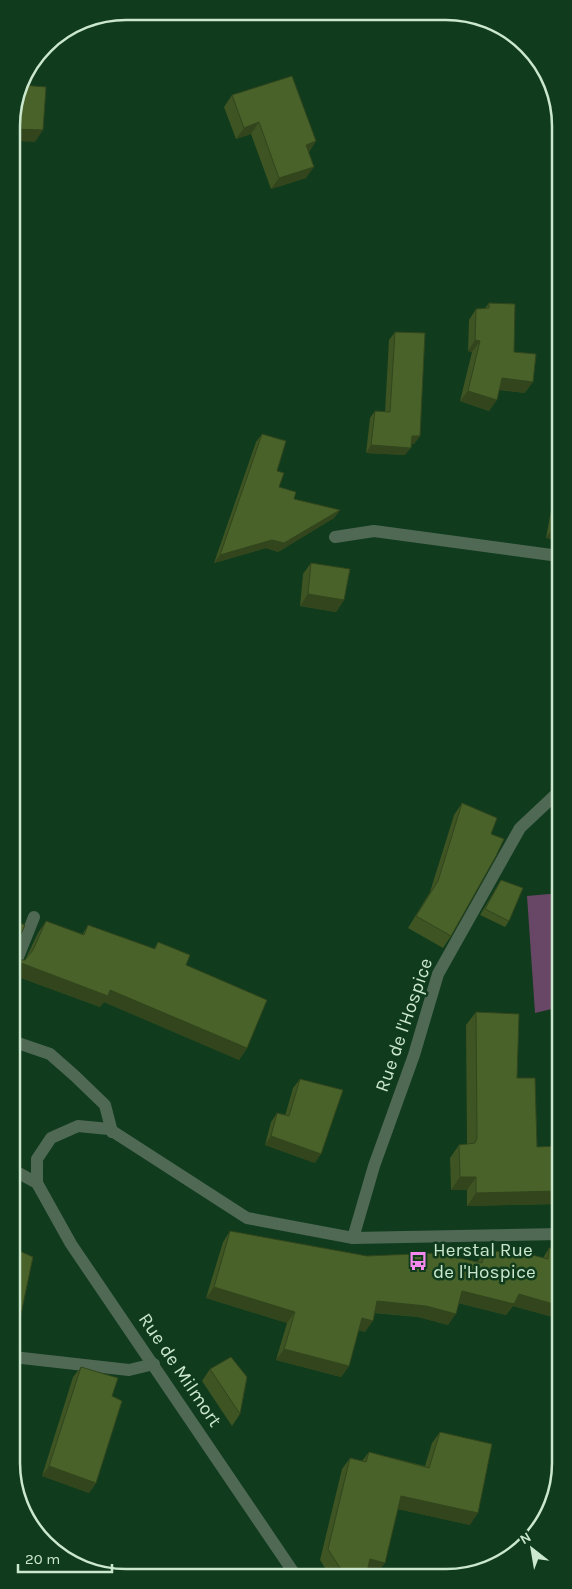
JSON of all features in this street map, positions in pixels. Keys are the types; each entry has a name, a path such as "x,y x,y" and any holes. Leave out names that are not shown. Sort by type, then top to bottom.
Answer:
{"street":[{"path":"335,536 374,531 552,555"},
{"name":"Rue de l'Hospice","path":"353,1238 374,1166 414,1055 438,974 520,828 552,798"},
{"path":"20,953 34,917"},
{"path":"20,1044 50,1054 104,1105 112,1132"},
{"path":"20,1174 37,1183 37,1159 51,1138 78,1126 109,1129 247,1218 353,1238 552,1234"},
{"name":"Rue de Milmort","path":"37,1183 71,1244 291,1569"},
{"path":"20,1358 129,1370 154,1364"}],"shaded area":[{"path":"552,894 552,1009 535,1013 527,896"}],"building":[{"path":"292,76 316,141 306,145 314,167 279,178 259,122 244,128 232,95"},
{"path":"28,86 46,87 43,130 20,129 21,113"},
{"path":"489,303 515,304 514,352 536,354 533,382 502,378 497,400 468,391 480,341 475,340 476,309 489,308"},
{"path":"395,332 425,333 420,436 412,436 411,448 371,445 375,411 390,412"},
{"path":"262,434 286,441 277,471 284,473 279,487 296,492 294,499 340,510 284,543 272,540 220,555"},
{"path":"311,563 350,569 344,600 308,594"},
{"path":"462,803 497,818 491,834 504,839 451,936 416,916 438,881"},
{"path":"501,880 523,888 509,921 485,909"},
{"path":"46,921 84,935 88,925 155,949 158,942 190,955 186,965 267,1000 247,1048 110,990 108,996 20,963 20,960 25,960 33,950"},
{"path":"20,923 25,925 20,936"},
{"path":"476,1012 519,1014 517,1078 535,1078 537,1147 552,1146 552,1191 476,1193 476,1177 460,1177 459,1145 475,1143 477,1138"},
{"path":"300,1079 343,1090 321,1154 271,1136 277,1113 289,1116"},
{"path":"230,1231 367,1256 437,1253 482,1263 485,1251 521,1252 548,1259 549,1248 552,1248 552,1304 519,1294 514,1304 462,1291 456,1314 426,1306 377,1301 373,1321 362,1318 349,1366 284,1349 295,1312 214,1287"},
{"path":"20,1251 33,1257 20,1319"},
{"path":"231,1357 247,1377 240,1414 210,1369"},
{"path":"81,1367 118,1378 112,1396 122,1401 96,1483 49,1466"},
{"path":"440,1432 492,1444 478,1513 401,1496 385,1563 370,1559 368,1569 341,1569 328,1549 350,1458 366,1462 369,1452 429,1468"}],"place":[{"name":"Herstal Rue de l'Hospice","path":"418,1261"}]}
